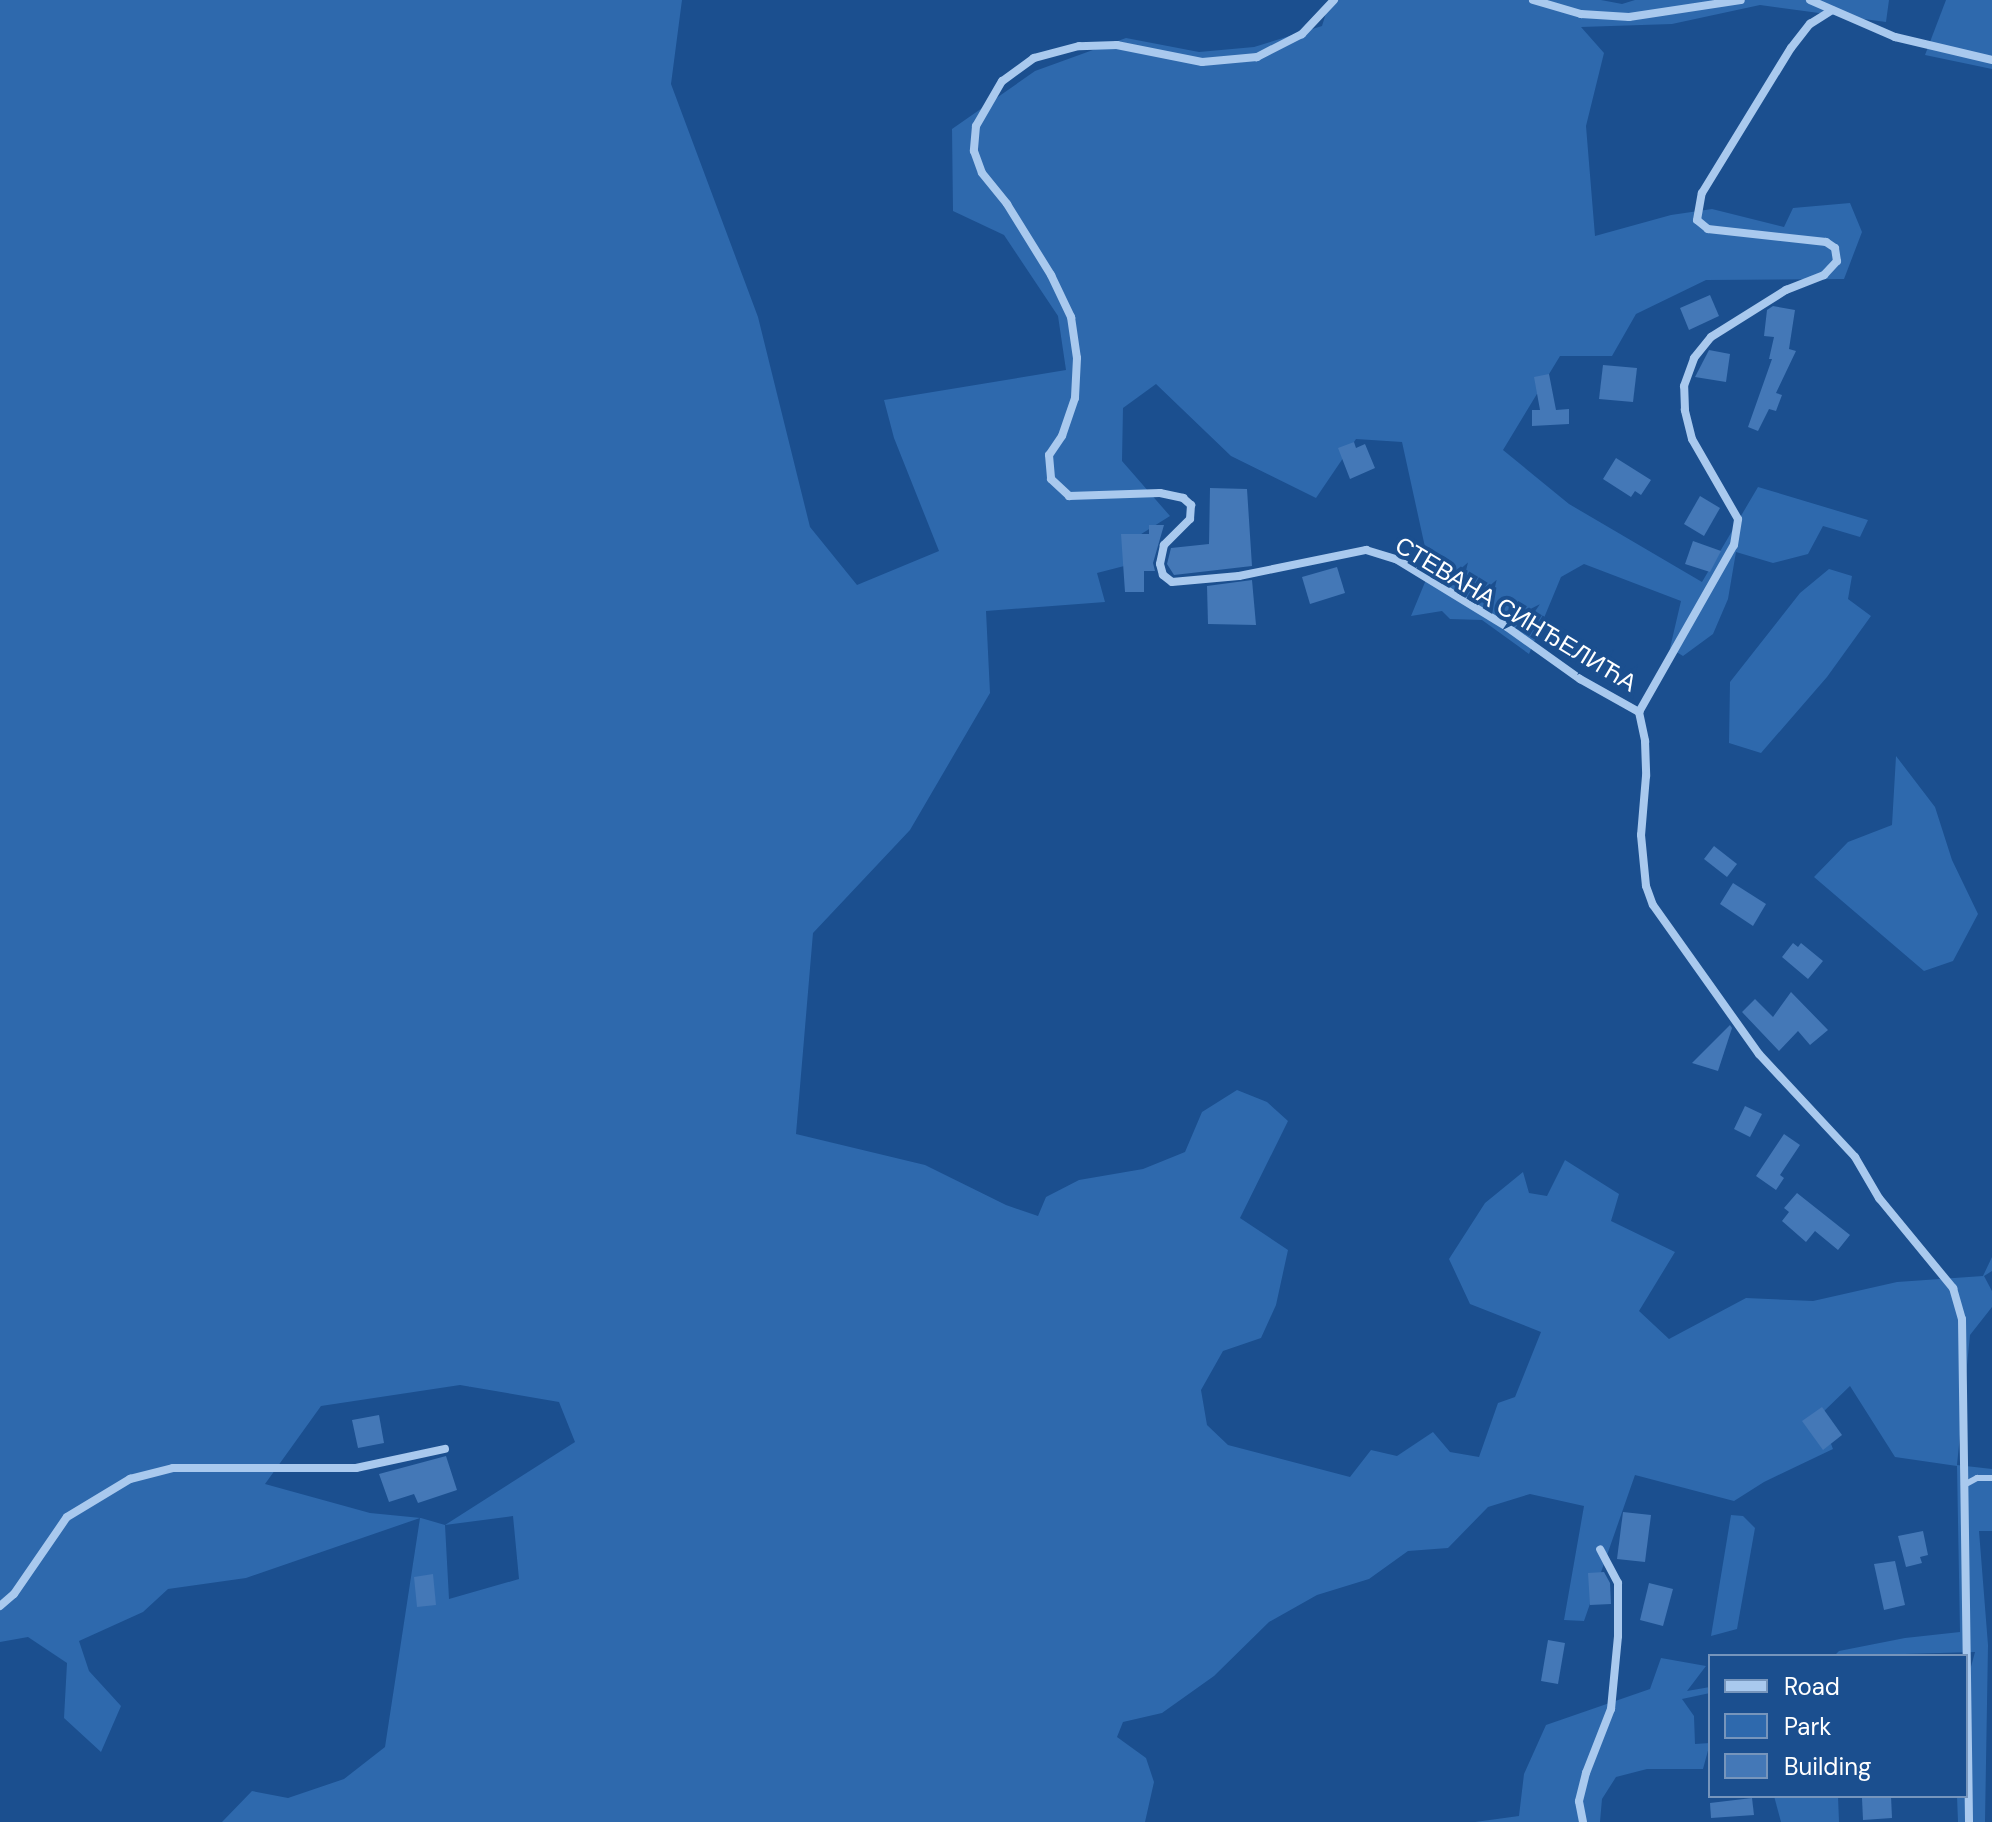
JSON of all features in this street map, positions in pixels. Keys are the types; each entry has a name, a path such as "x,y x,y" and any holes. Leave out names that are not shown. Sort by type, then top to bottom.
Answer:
{"street":[{"name":"СТЕВАНА СИНЂЕЛИЋА","path":"1334,0 1302,34 1257,57 1202,62 1117,45 1079,46 1034,58 1002,81 976,126 974,151 982,173 1007,204 1051,275 1071,317 1077,358 1075,398 1062,436 1049,455 1051,479 1069,496 1160,493 1183,498 1191,505 1190,519 1164,545 1160,564 1163,575 1172,582 1239,576 1366,550 1396,559 1507,627 1580,679 1639,712"},
{"path":"1533,0 1581,14 1629,17 1741,0"},
{"path":"1810,0 1895,37 1992,60"},
{"name":"СТЕВАНА СИНЂЕЛИЋА","path":"1832,10 1810,24 1791,48 1702,193 1697,220 1708,229 1826,242 1835,248 1837,261 1824,275 1786,290 1711,337 1694,358 1684,386 1685,410 1692,439 1738,519 1734,545 1639,712 1646,753 1641,835 1646,886 1653,905 1759,1054 1855,1157 1879,1198 1953,1288 1962,1319 1967,1654"},
{"path":"0,1606 14,1594 67,1517 130,1479 173,1468 356,1468 445,1449"},
{"path":"1583,1822 1579,1801 1586,1773 1611,1709 1618,1636 1618,1583 1600,1549"},
{"name":"СТЕВАНА СИНЂЕЛИЋА","path":"1968,1755 1969,1822"}],"lane":[{"path":"1964,1485 1977,1478 1992,1478"}],"green space":[{"path":"0,0 682,0 671,84 758,317 810,527 857,585 939,551 894,438 884,400 1066,370 1058,316 1004,235 953,211 952,129 1035,71 1126,38 1199,52 1254,47 1322,26 1330,0 1601,0 1622,4 1635,0 1889,0 1886,22 1760,5 1672,24 1581,27 1604,53 1586,126 1595,236 1671,215 1712,209 1784,227 1793,208 1850,203 1862,232 1844,279 1706,280 1636,314 1612,356 1560,356 1503,450 1569,504 1702,582 1758,487 1868,520 1860,537 1823,526 1808,554 1773,563 1736,552 1728,599 1713,634 1683,656 1670,648 1681,601 1584,564 1561,577 1529,654 1482,620 1450,619 1442,611 1411,616 1430,570 1402,442 1356,439 1316,498 1231,456 1156,384 1123,408 1122,461 1170,516 1130,541 1132,564 1097,573 1105,602 986,611 990,693 910,830 813,933 796,1134 925,1165 1006,1205 1038,1216 1046,1197 1079,1180 1143,1169 1185,1152 1202,1112 1237,1090 1267,1102 1288,1121 1240,1218 1288,1250 1276,1305 1261,1338 1223,1351 1201,1390 1207,1425 1228,1445 1350,1477 1371,1450 1397,1456 1433,1432 1450,1452 1479,1457 1498,1403 1515,1397 1541,1332 1470,1304 1449,1259 1485,1203 1523,1172 1529,1193 1547,1196 1565,1160 1619,1194 1611,1221 1675,1252 1639,1311 1669,1339 1746,1298 1813,1301 1897,1282 1983,1276 1992,1257 1992,1271 1984,1276 1992,1291 1992,1307 1970,1335 1957,1465 1992,1469 1992,1531 1979,1531 1988,1645 1985,1822 1958,1822 1957,1798 1968,1798 1968,1678 1975,1652 1836,1654 1905,1638 1960,1632 1957,1466 1895,1457 1850,1386 1820,1415 1833,1449 1764,1482 1734,1501 1635,1475 1584,1621 1564,1620 1584,1506 1530,1494 1488,1507 1448,1548 1408,1551 1369,1579 1317,1595 1269,1622 1214,1676 1162,1713 1123,1722 1117,1737 1146,1758 1154,1782 1145,1822 222,1822 252,1791 288,1798 344,1779 385,1747 420,1518 246,1578 168,1589 143,1612 79,1641 89,1671 121,1706 101,1752 64,1718 67,1663 28,1637 0,1642","holes":["460,1385 559,1402 575,1442 445,1525 421,1518 370,1513 265,1484 321,1406","513,1516 519,1579 449,1599 445,1525"]},
{"path":"1946,0 1992,0 1992,69 1925,55"},
{"path":"1829,569 1852,576 1848,599 1871,616 1827,677 1761,753 1729,743 1730,682 1800,593"},
{"path":"1896,756 1935,807 1952,860 1978,914 1953,961 1924,971 1814,877 1848,842 1892,825"},
{"path":"1731,1515 1743,1516 1755,1528 1737,1629 1711,1636"},
{"path":"1661,1658 1706,1666 1687,1691 1708,1687 1708,1693 1682,1699 1694,1716 1695,1744 1708,1743 1703,1769 1647,1769 1616,1777 1602,1799 1600,1822 1475,1822 1519,1816 1524,1774 1546,1725 1650,1689"},
{"path":"1775,1798 1838,1798 1839,1822 1781,1822"}],"building":[{"path":"1710,295 1719,316 1689,330 1680,308"},
{"path":"1773,306 1795,310 1789,349 1796,351 1776,393 1782,395 1776,411 1769,409 1758,431 1748,427 1772,359 1769,359 1774,337 1764,336 1767,310"},
{"path":"1709,350 1730,354 1726,382 1695,377"},
{"path":"1603,365 1637,368 1633,402 1599,399"},
{"path":"1549,374 1556,410 1569,409 1569,424 1532,426 1532,410 1540,410 1534,377"},
{"path":"1354,442 1356,448 1365,444 1375,468 1350,479 1338,448"},
{"path":"1616,458 1651,480 1641,495 1635,491 1631,497 1603,479"},
{"path":"1210,488 1247,489 1252,566 1174,575 1167,564 1171,548 1209,544"},
{"path":"1700,496 1720,508 1704,536 1684,524"},
{"path":"1149,525 1164,525 1153,563 1155,571 1144,571 1144,592 1125,592 1121,534 1149,534"},
{"path":"1693,541 1721,551 1710,572 1685,564"},
{"path":"1337,567 1345,593 1310,604 1302,577"},
{"path":"1252,580 1256,625 1208,624 1207,586"},
{"path":"1714,846 1737,864 1727,877 1704,859"},
{"path":"1733,883 1766,904 1753,926 1720,904"},
{"path":"1793,943 1798,947 1801,943 1823,961 1808,979 1782,957"},
{"path":"1791,992 1828,1030 1810,1045 1798,1031 1779,1051 1742,1012 1755,999 1773,1017"},
{"path":"1730,1025 1732,1028 1718,1071 1692,1063"},
{"path":"1745,1106 1762,1114 1750,1137 1734,1129"},
{"path":"1784,1134 1800,1145 1780,1175 1784,1178 1776,1190 1756,1176"},
{"path":"1797,1193 1850,1235 1838,1250 1815,1231 1806,1242 1782,1221 1789,1212 1784,1208"},
{"path":"1822,1407 1842,1435 1823,1450 1802,1421"},
{"path":"379,1415 384,1443 358,1448 352,1420"},
{"path":"446,1456 457,1490 418,1503 414,1494 389,1502 379,1474"},
{"path":"1623,1512 1651,1515 1645,1562 1617,1559"},
{"path":"1923,1531 1928,1555 1920,1557 1922,1563 1906,1567 1898,1536"},
{"path":"1895,1561 1905,1605 1884,1610 1874,1564"},
{"path":"1604,1572 1610,1583 1611,1604 1590,1605 1588,1573"},
{"path":"433,1574 436,1605 417,1607 414,1577"},
{"path":"1649,1583 1673,1589 1663,1626 1640,1620"},
{"path":"1548,1640 1565,1643 1558,1684 1541,1681"},
{"path":"1752,1798 1754,1815 1711,1818 1710,1803"},
{"path":"1862,1798 1891,1798 1892,1818 1863,1820"}]}
